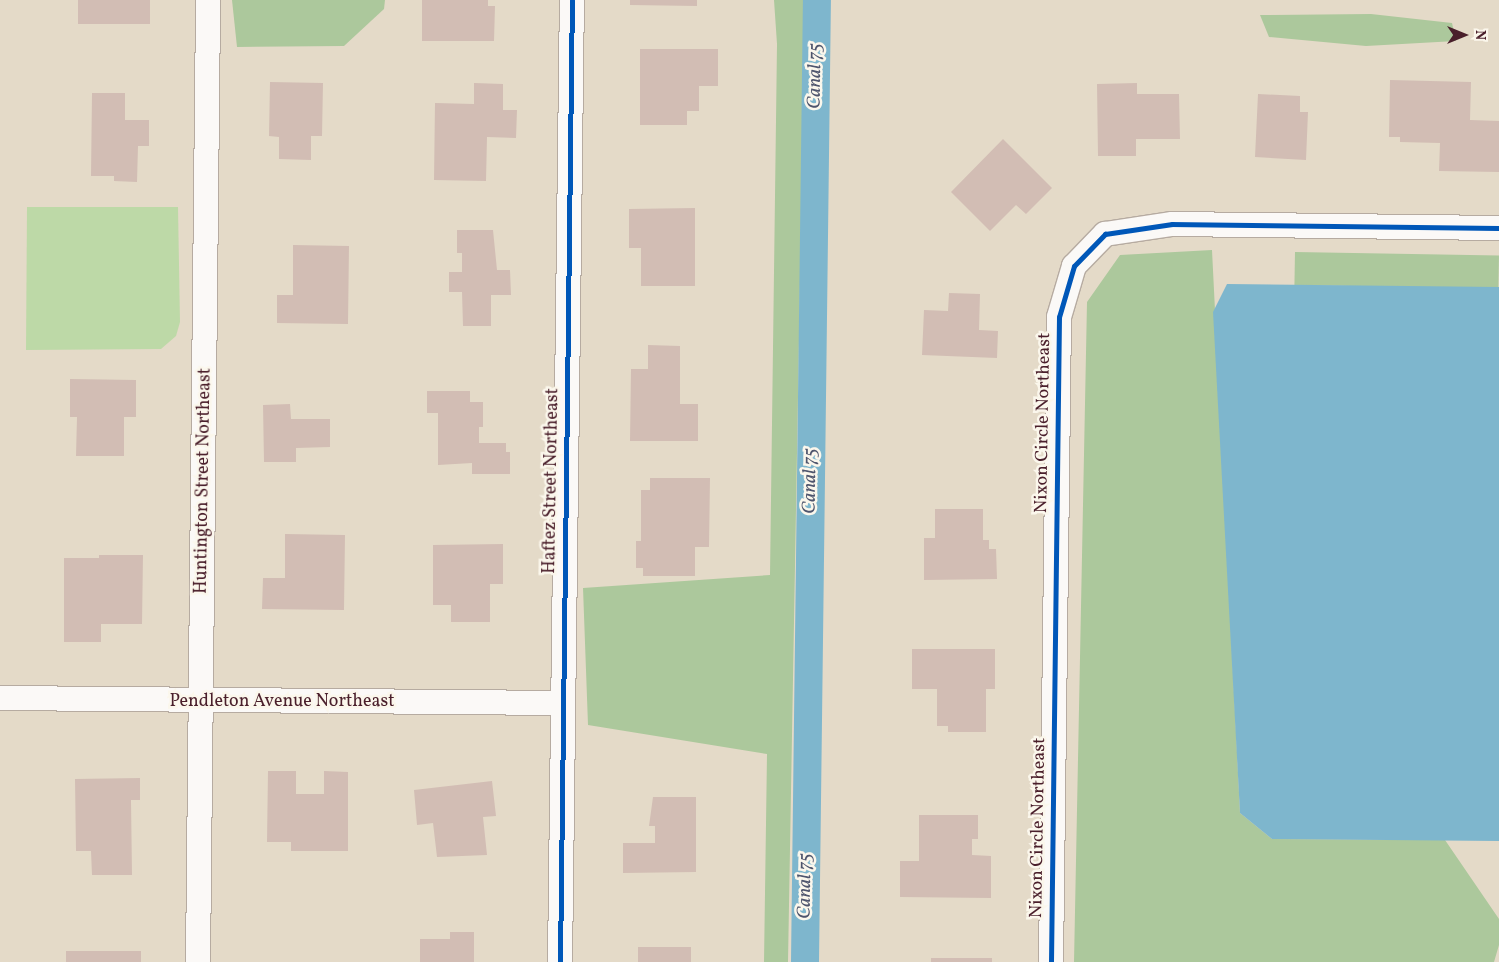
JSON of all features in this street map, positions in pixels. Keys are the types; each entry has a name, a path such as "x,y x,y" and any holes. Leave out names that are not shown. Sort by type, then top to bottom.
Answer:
{"street":[{"name":"Huntington Street Northeast","path":"198,962 208,0"},
{"name":"Haftez Street Northeast","path":"560,962 572,0"},
{"name":"Nixon Circle Northeast","path":"1051,962 1059,317 1074,266 1104,234 1172,224 1499,228"},
{"name":"Pendleton Avenue Northeast","path":"0,698 202,702 563,703"}],"green space":[{"path":"232,0 385,0 384,9 344,46 237,47"},
{"path":"774,0 805,0 788,962 764,962 767,754 588,725 583,588 770,575 777,44"},
{"path":"1371,14 1452,23 1456,41 1366,46 1269,37 1260,15"},
{"path":"27,207 178,207 180,322 176,336 161,349 26,350"},
{"path":"1212,250 1240,813 1272,839 1445,840 1499,919 1499,945 1494,962 1074,962 1087,302 1120,255"},
{"path":"1295,252 1499,256 1498,289 1294,285"}],"water":[{"path":"1227,284 1499,287 1499,841 1272,839 1240,813 1213,312"}],"building":[{"path":"78,0 150,0 150,24 78,24"},
{"path":"422,0 488,0 488,6 495,6 494,41 422,41"},
{"path":"630,0 697,0 697,6 630,5"},
{"path":"640,49 718,49 718,86 699,86 699,111 687,111 687,125 640,125"},
{"path":"1390,80 1471,82 1470,120 1499,121 1499,172 1439,171 1440,143 1400,142 1400,137 1389,137"},
{"path":"270,82 323,83 322,136 311,136 311,160 279,159 279,137 269,136"},
{"path":"474,83 503,84 503,110 517,110 516,138 487,137 486,181 434,180 435,103 474,104"},
{"path":"1137,83 1137,94 1179,94 1180,139 1136,139 1136,156 1098,156 1097,84"},
{"path":"92,93 125,93 125,120 149,120 149,146 138,146 137,182 114,181 114,176 91,176"},
{"path":"1258,94 1300,96 1300,112 1308,112 1306,160 1255,157"},
{"path":"1003,139 1052,188 1026,214 1016,205 990,231 951,192"},
{"path":"695,208 695,286 641,286 641,248 629,248 629,209"},
{"path":"457,230 493,230 497,270 510,270 511,295 491,295 491,326 463,326 462,292 449,292 449,272 462,272 462,253 457,253"},
{"path":"293,245 349,246 348,324 277,323 277,295 293,295"},
{"path":"949,293 980,294 979,330 998,331 997,358 922,355 924,310 948,311"},
{"path":"648,345 680,346 680,404 698,404 698,441 630,441 631,369 648,369"},
{"path":"70,379 136,380 136,417 124,417 124,456 76,456 77,417 70,417"},
{"path":"427,391 470,391 470,402 483,402 483,427 479,427 479,443 506,443 506,452 510,452 510,474 472,474 472,463 438,465 438,413 427,413"},
{"path":"290,404 291,419 330,419 330,447 296,448 296,462 264,462 263,405"},
{"path":"650,478 710,478 709,547 695,547 695,576 643,576 643,568 636,568 636,541 641,541 641,490 650,490"},
{"path":"935,509 983,509 983,540 989,540 989,549 996,549 997,579 924,580 924,538 935,538"},
{"path":"285,534 345,535 344,610 262,609 263,578 285,578"},
{"path":"503,544 503,584 490,584 490,622 451,622 451,605 433,605 433,545"},
{"path":"99,555 143,555 142,624 101,624 101,642 64,642 64,558 99,558"},
{"path":"912,649 995,649 995,689 986,689 986,732 948,732 948,726 937,726 937,689 912,689"},
{"path":"268,771 296,771 296,794 324,794 324,771 348,772 348,851 291,851 291,842 267,842"},
{"path":"140,778 140,800 131,800 132,875 92,875 91,851 76,851 75,779"},
{"path":"492,781 496,816 483,817 487,855 437,857 433,823 417,825 414,790"},
{"path":"653,797 696,797 696,872 623,873 623,843 655,843 655,826 649,826"},
{"path":"919,815 978,815 978,839 972,839 972,855 991,856 991,898 900,897 900,861 919,861"},
{"path":"450,932 474,932 474,962 420,962 420,939 450,939"},
{"path":"638,947 691,947 691,962 638,962"},
{"path":"66,951 141,951 141,962 66,962"},
{"path":"931,958 992,958 992,962 931,962"}],"waterway":[{"name":"Canal 75","path":"805,962 817,0"}],"cycle path":[{"path":"560,962 572,0"},
{"path":"1051,962 1059,317 1074,266 1105,234 1172,224 1499,228"}]}
